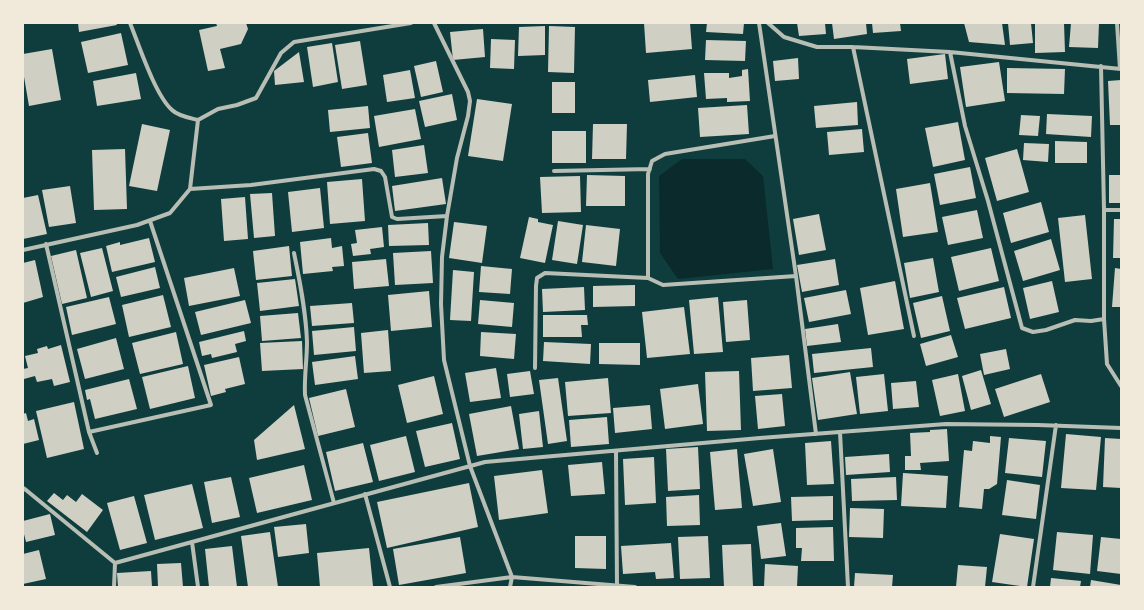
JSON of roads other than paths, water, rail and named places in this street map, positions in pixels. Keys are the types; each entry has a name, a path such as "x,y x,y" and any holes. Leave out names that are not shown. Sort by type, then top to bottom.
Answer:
{"street":[{"path":"130,23 163,100 172,111 198,120 218,109 238,105 256,98 281,53 294,42 411,23"},
{"path":"434,23 468,92 470,101 446,216 442,257 441,304 444,360 470,466 512,577 510,587"},
{"path":"759,23 796,276 816,434"},
{"path":"768,23 784,37 817,47 853,47 950,52 1121,69 1117,23"},
{"path":"853,47 914,336"},
{"path":"950,52 965,126 988,202 1022,328 1033,332 1046,330 1075,320 1092,321 1104,319"},
{"path":"1101,66 1104,210 1104,319 1107,364 1121,386"},
{"path":"23,250 137,225 170,213 190,189 198,120"},
{"path":"648,278 648,174 652,161 665,154 775,136"},
{"path":"190,189 251,185 374,169 381,170 385,177 392,217 397,219 446,216"},
{"path":"554,171 650,169"},
{"path":"1104,210 1121,210"},
{"path":"89,432 211,405 150,221"},
{"path":"46,244 89,432 98,453"},
{"path":"294,253 304,309 307,343 304,384 305,395 334,503"},
{"path":"535,368 536,286 537,278 545,274 648,278 663,285 796,276"},
{"path":"115,564 485,462 946,424 1056,425 1121,428"},
{"path":"1034,587 1056,425"},
{"path":"840,432 848,587"},
{"path":"616,450 617,586"},
{"path":"23,488 115,564"},
{"path":"365,494 390,587"},
{"path":"192,542 198,587"},
{"path":"114,587 115,564"},
{"path":"436,587 512,577 635,587"}],"water":[{"path":"682,159 745,159 763,176 773,269 678,279 660,253 659,176"}]}
